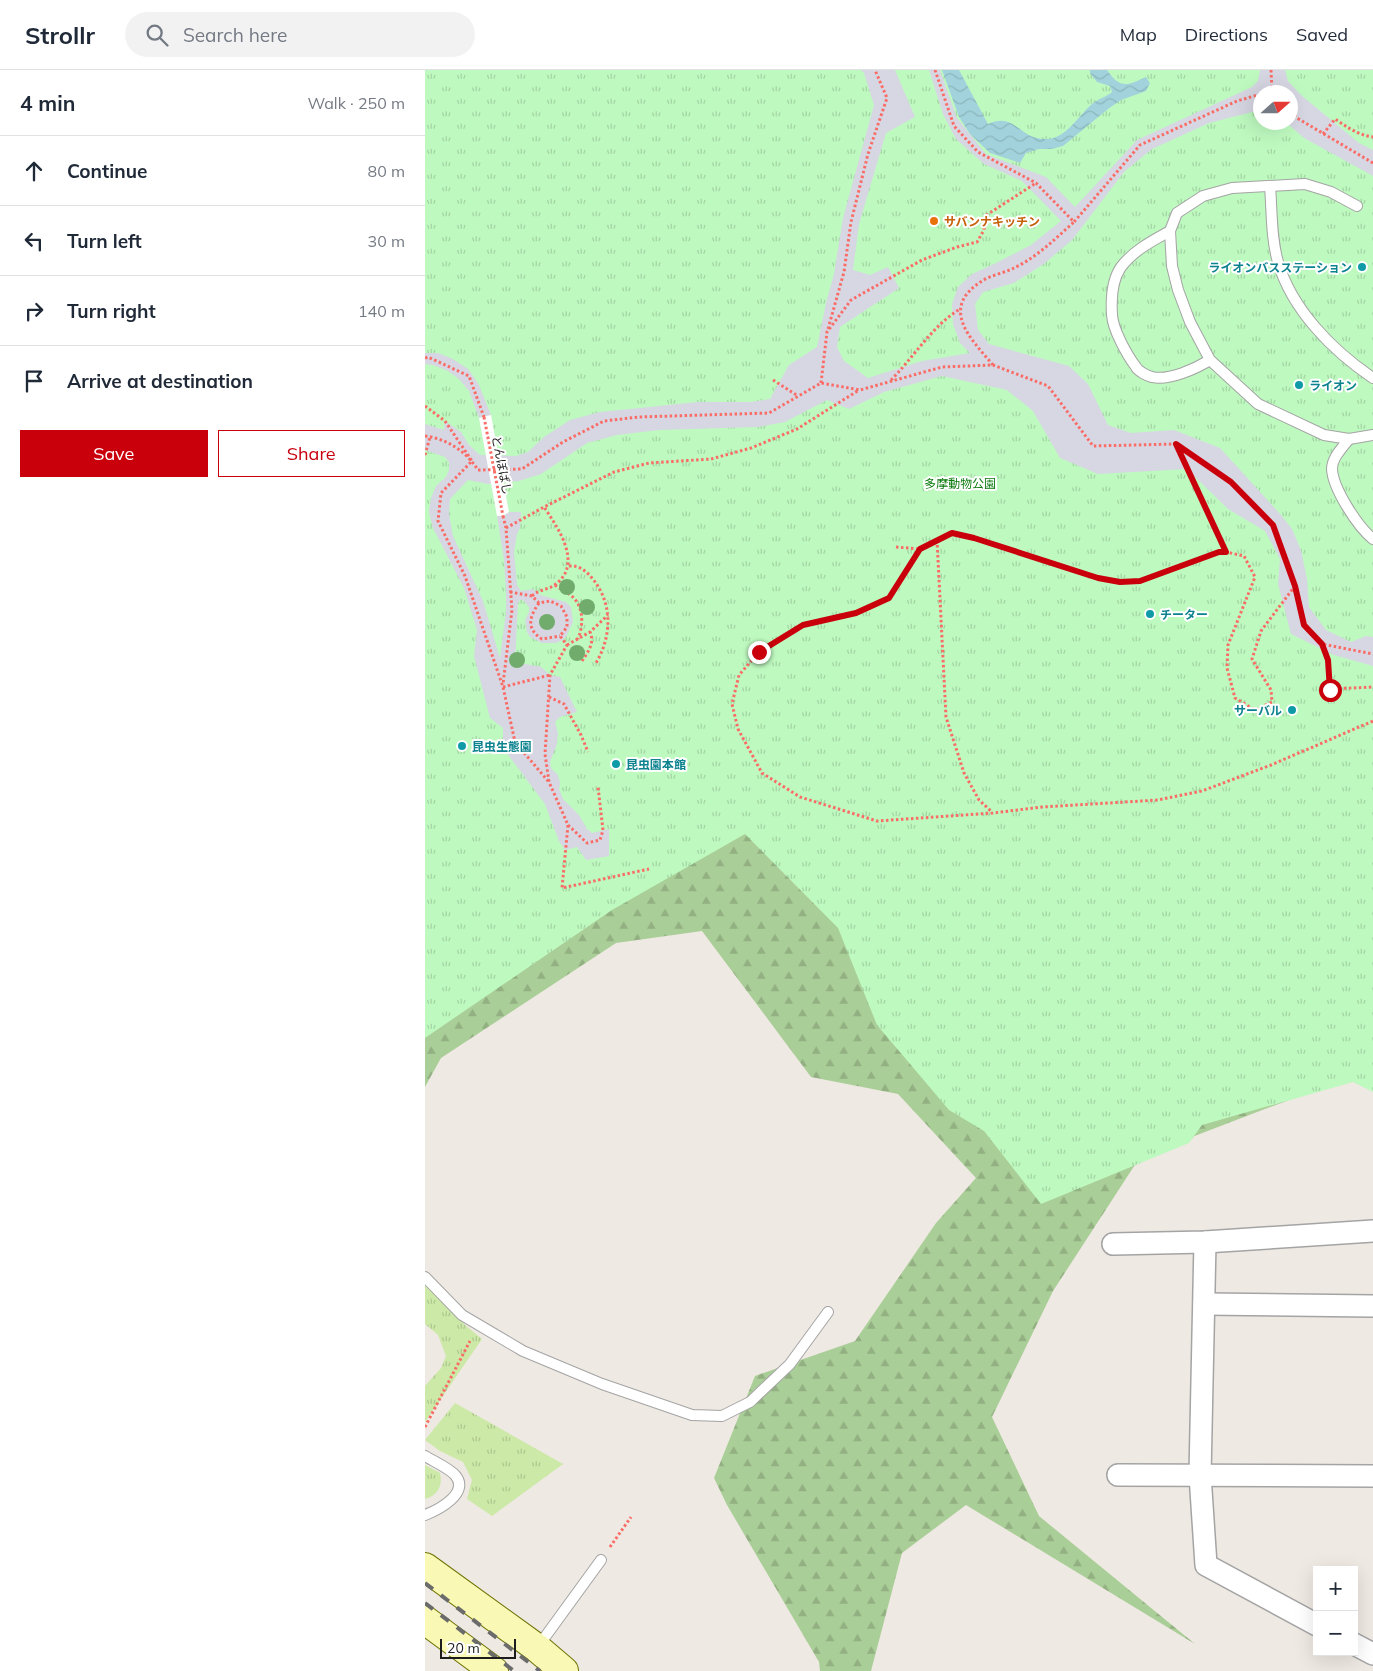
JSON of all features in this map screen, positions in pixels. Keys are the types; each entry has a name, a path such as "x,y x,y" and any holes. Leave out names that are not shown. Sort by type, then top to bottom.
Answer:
{"main road":[{"path":"425,1567 537,1648 564,1671"},
{"path":"425,1620 493,1671"}],"street":[{"path":"1113,1244 1205,1242 1373,1232"},
{"path":"1205,1242 1200,1475 1205,1565 1313,1622"},
{"path":"1204,1304 1373,1306"},
{"path":"1118,1475 1373,1476"},
{"path":"1358,1646 1373,1654"}],"lane":[{"path":"1357,206 1331,192 1305,184 1232,188 1203,196 1177,213 1170,231 1172,266 1190,322 1210,360 1258,404 1324,435 1349,440 1373,434"},
{"path":"1270,186 1273,234 1278,262 1287,287 1303,312 1329,342 1358,368 1373,378"},
{"path":"1170,231 1134,252 1120,268 1112,292 1112,317 1121,341 1137,369 1152,377 1172,376 1198,368 1210,360"},
{"path":"1349,440 1337,455 1332,468 1336,487 1350,510 1373,539"},
{"path":"425,1277 462,1315 523,1351 602,1384 691,1415 722,1416 750,1402 790,1364 828,1312"},
{"path":"425,1456 455,1475 459,1483 457,1493 448,1503 425,1515"},
{"path":"537,1648 601,1560"}],"path":[{"path":"821,383 827,332 844,272 851,222 867,154 887,98 875,70"},
{"path":"935,70 954,126 978,152 1036,183 1074,222"},
{"path":"1271,70 1272,85"},
{"path":"889,381 905,366 937,327 959,309 966,293 983,280 1013,269 1035,256 1074,222 1140,145 1237,101 1253,96"},
{"path":"1298,119 1373,163"},
{"path":"1323,134 1335,119 1363,136 1373,137"},
{"path":"827,332 851,300 922,260 977,242 984,230 985,216 1036,183"},
{"path":"959,309 966,332 993,365"},
{"name":"とんぼばし","path":"425,358 428,356 469,376 483,417 506,528 512,610 503,687"},
{"path":"506,528 614,472 649,463 711,459 751,448 797,429 859,390 942,367 993,365 1048,386 1093,446 1176,444 1231,482 1273,525 1295,586 1304,625 1322,644 1328,660 1330,690 1373,686"},
{"path":"773,380 798,396"},
{"path":"425,406 445,420 477,470 521,469 563,442 604,421 639,417 769,413 821,383 859,390"},
{"path":"425,436 448,441 472,461"},
{"path":"425,455 430,437"},
{"path":"1176,444 1226,552"},
{"path":"472,461 441,494 438,521 465,576 503,687 515,742 549,782"},
{"path":"532,596 537,591 555,585 567,573 569,566 565,545 544,507"},
{"path":"1295,586 1261,631 1252,659 1271,690 1272,702 1255,710 1235,698 1227,668 1228,645 1255,577 1244,556 1219,552 1140,581 1120,582 1098,578 974,538 952,533 920,549 889,598 856,613 803,625 759,652 739,675 732,704 738,729 762,773 800,798 877,821 993,813 1042,807 1159,800 1202,791 1271,765 1373,721"},
{"path":"937,540 946,717 964,773 979,800 993,813"},
{"path":"896,548 920,549"},
{"path":"569,566 575,565 587,572 604,596 608,615 608,629 596,663"},
{"path":"555,585 557,588 570,594 580,607 581,623 578,639"},
{"path":"510,592 532,596 539,603"},
{"path":"550,601 561,606 567,617 567,627 560,636 543,639 536,635 531,628 533,611 539,603 550,601"},
{"path":"598,787 602,824 601,840 587,843 568,825 549,782 545,754 550,675 567,645 590,632 608,615"},
{"path":"583,661 591,644 592,637 590,632"},
{"path":"560,636 567,645"},
{"path":"1322,644 1373,654"},
{"path":"503,687 550,675"},
{"path":"549,697 564,704 581,734 588,752"},
{"path":"568,825 562,888 649,869"},
{"path":"425,1427 479,1324"},
{"path":"601,1560 631,1518"}],"green space":[{"name":"多摩動物公園","path":"425,70 1373,517 1359,1073 1140,1157 1053,1291 992,1417 1039,1516 1195,1644 966,1505 902,1553 871,1671 820,1671 819,1662 727,1505 714,1478 755,1376 855,1341 936,1223 976,1178 898,1094 811,1077 702,931 616,943 441,1058 425,1087"},
{"name":"多摩動物公園","path":"425,70 1373,70 1373,1092 1353,1082 1202,1125 1189,1143 1041,1204 984,1131 949,1110 877,1025 838,928 745,834 612,910 425,1038"},
{"path":"425,1285 465,1325 482,1339 425,1422 425,1386 441,1368 446,1356 438,1335 425,1324"},
{"path":"455,1403 563,1464 492,1516 467,1499 472,1480 463,1462 440,1451 425,1440"},
{"path":"425,1465 440,1473 441,1482 436,1493 425,1499"}],"shaded area":[{"path":"861,70 895,70 915,117 886,133 859,224 853,270 870,275 888,267 899,288 840,327 837,347 844,361 868,378 922,361 970,353 960,343 953,324 952,304 958,287 972,274 1031,245 1061,221 1022,181 984,164 956,139 943,114 929,70 940,70 957,118 986,154 1046,177 1075,207 1137,140 1253,86 1253,112 1209,123 1152,149 1124,172 1072,240 1045,263 1014,283 983,292 975,304 978,330 989,344 1069,366 1088,384 1108,425 1131,433 1174,430 1220,448 1292,529 1301,550 1307,579 1309,607 1326,630 1351,642 1366,636 1373,637 1373,666 1334,655 1291,634 1278,584 1280,559 1265,531 1228,509 1187,469 1098,474 1060,458 1033,411 1007,390 942,376 884,392 849,409 827,400 785,422 758,427 659,430 617,435 587,443 541,474 519,481 488,484 468,480 450,499 449,514 453,536 483,601 500,658 506,611 506,592 504,560 497,516 503,516 509,512 521,512 520,528 514,552 517,585 521,591 533,589 540,595 566,602 571,607 573,622 566,637 556,643 542,643 530,637 527,632 525,620 529,607 523,600 520,600 518,603 515,662 541,667 550,675 560,677 577,712 560,717 555,722 558,733 557,744 550,762 551,768 558,775 559,789 563,799 579,815 587,829 592,833 609,829 609,856 586,860 577,847 565,850 559,841 545,804 503,748 503,728 490,718 474,656 477,630 464,588 433,528 429,512 431,498 436,486 446,477 449,470 449,462 445,457 425,450 425,424 444,430 445,421 461,432 469,445 480,455 516,456 528,452 544,437 570,420 600,412 698,402 750,402 770,399 789,365 817,347 834,274 843,218 874,105 864,73"},
{"path":"1260,70 1285,70 1288,81 1292,85 1254,85 1258,81"},
{"path":"1298,92 1359,143 1373,150 1373,176 1304,138 1295,130 1298,130"},
{"path":"425,353 438,353 453,359 468,369 478,383 491,415 479,418 469,391 459,379 448,371 425,364"}],"water":[{"path":"942,70 959,70 988,124 1005,121 1030,136 1048,139 1061,135 1092,104 1112,92 1110,86 1097,82 1090,73 1090,70 1107,70 1116,80 1124,84 1129,84 1146,77 1150,83 1146,91 1121,100 1063,146 1052,149 1039,149 1026,153 1020,163 990,153 970,134 959,117"}],"pier":[{"path":"491,415 509,512 503,516 497,516 479,418"}],"railway":[{"path":"425,1583 540,1671"},
{"path":"425,1603 514,1671"}],"place":[{"name":"サバンナキッチン","path":"934,221"},
{"name":"ライオンバスステーション","path":"1362,267"},
{"name":"ライオン","path":"1299,385"},
{"name":"チーター","path":"1150,614"},
{"name":"サーバル","path":"1292,710"},
{"name":"昆虫生態園","path":"462,746"},
{"name":"昆虫園本館","path":"616,764"}],"route":[{"path":"759,652 803,625 856,613 889,598 920,549 952,533 974,538 1098,578 1120,582 1140,581 1219,552 1226,552 1176,444 1231,482 1273,525 1295,586 1304,625 1322,644 1328,660 1330,690"}]}
